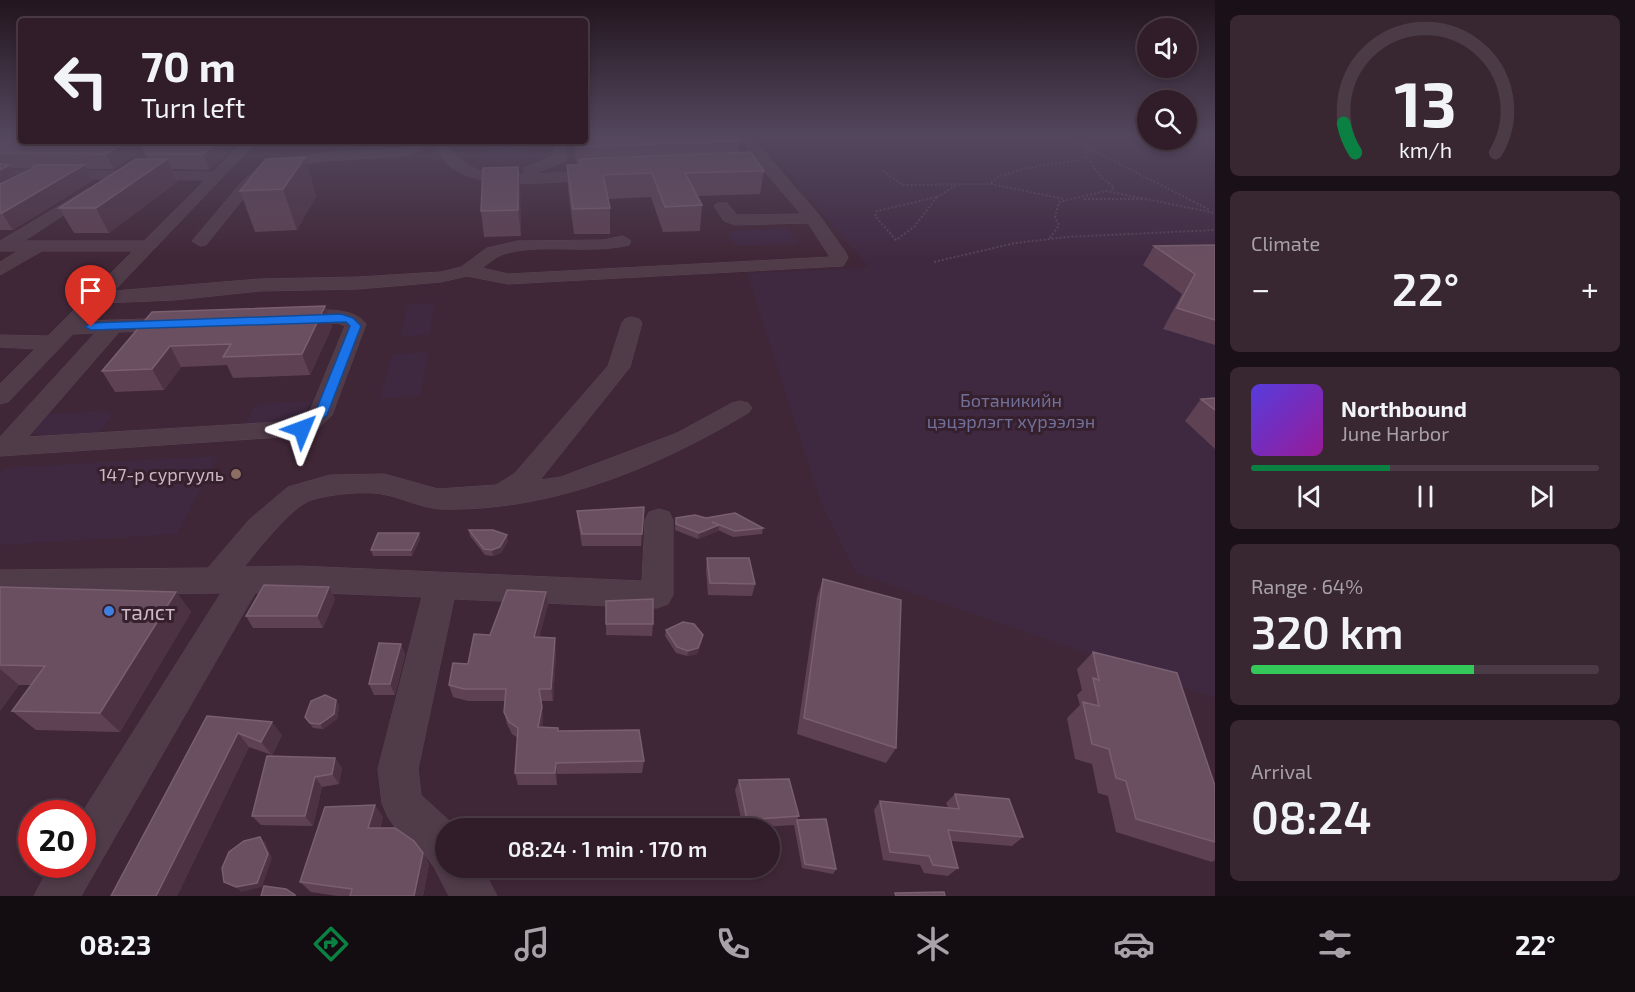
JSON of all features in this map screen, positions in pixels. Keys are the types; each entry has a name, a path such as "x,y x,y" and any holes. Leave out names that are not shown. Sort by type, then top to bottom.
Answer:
{"street":[{"path":"199,176 219,176"},
{"path":"0,397 219,176"},
{"path":"200,241 257,176"},
{"path":"491,176 505,178 569,176"},
{"path":"467,271 508,279 837,262 839,258 837,253 813,218 776,176"},
{"path":"17,190 35,180"},
{"path":"2,246 105,182"},
{"path":"722,206 730,218 735,220 813,218"},
{"path":"98,298 175,294 260,285 441,277 467,271 493,252 518,246 603,245 623,241"},
{"path":"2,246 150,246"},
{"path":"0,270 38,246"},
{"path":"2,447 293,432 304,428 320,415 356,324 341,317 272,320"},
{"path":"0,341 61,335 113,326 192,323"},
{"path":"502,495 530,474 619,368 632,323"},
{"path":"2,447 113,326"},
{"path":"96,827 260,527 298,494 330,485 384,484 438,499 502,495 564,486 686,439 740,408"},
{"path":"0,583 299,579 555,593 657,595 659,520"},
{"path":"435,835 416,821 402,803 398,769 441,585"},
{"path":"56,896 67,878"},
{"path":"463,878 475,896"}],"path":[{"path":"890,176 903,185 1013,187 1068,200"},
{"path":"984,185 1007,176"},
{"path":"1100,176 1114,187 1110,192"},
{"path":"1142,176 1215,213"},
{"path":"937,197 925,211 923,219 906,235 896,240 875,216 877,211 937,197 956,186"},
{"path":"1080,199 1110,192 1215,213"},
{"path":"1050,239 1059,225 1055,209 1059,202 1080,199 1145,199"},
{"path":"934,262 1015,243 1050,239 1215,230"}],"green space":[{"name":"Ботаникийн цэцэрлэгт хүрээлэн","path":"791,176 1215,176 1215,698 856,573 821,503 747,273 865,268 867,265"},
{"path":"787,228 798,243 736,246 727,231"},
{"path":"435,303 429,335 400,336 408,304"},
{"path":"429,352 420,396 380,398 392,354"},
{"path":"312,401 307,410 293,421 245,425 254,407 259,404"},
{"path":"106,411 111,417 100,432 41,436 33,433 49,414"},
{"path":"218,456 177,534 0,545 0,474 5,468"}],"building":[{"path":"17,176 66,176 2,213 0,213 0,184"},
{"path":"110,176 143,176 96,208 59,208"},
{"path":"252,176 292,176 283,189 240,191"},
{"path":"483,176 518,176 518,210 481,211"},
{"path":"568,176 603,176 610,208 573,209"},
{"path":"653,176 686,176 702,205 665,207"},
{"path":"1215,245 1215,320 1177,308 1195,274 1154,246"},
{"path":"325,306 302,354 223,357 231,344 170,346 152,369 102,371 152,312"},
{"path":"1215,398 1215,410 1201,399"},
{"path":"644,507 642,534 582,534 577,511"},
{"path":"735,513 763,528 735,531 712,522 719,525 699,533 676,524 676,518 695,515 706,518"},
{"path":"469,530 493,530 507,535 500,547 492,550 484,549"},
{"path":"378,533 419,533 411,550 371,550"},
{"path":"707,558 749,558 755,584 710,583"},
{"path":"823,579 901,600 896,748 804,718"},
{"path":"264,585 329,587 317,616 246,616"},
{"path":"0,587 176,592 100,713 12,711 45,666 0,665"},
{"path":"507,590 546,592 534,637 555,638 551,689 539,689 542,707 538,727 558,728 558,731 639,730 644,761 556,763 555,773 515,773 518,728 509,722 504,712 506,689 464,689 449,685 453,663 468,664 474,634 490,635"},
{"path":"653,599 653,624 606,624 606,601"},
{"path":"683,622 694,624 703,635 698,648 688,651 677,647 666,630"},
{"path":"379,643 401,644 390,684 369,684"},
{"path":"1093,652 1177,673 1215,786 1215,842 1136,819 1126,781 1116,778 1109,749 1092,744 1083,702 1099,706 1093,678 1099,680"},
{"path":"325,695 336,700 334,714 320,724 310,723 305,717 311,701"},
{"path":"207,716 272,722 261,742 238,733 156,896 111,896"},
{"path":"267,756 335,758 332,774 315,777 305,816 252,816"},
{"path":"789,779 799,816 747,818 739,780"},
{"path":"955,794 1009,799 1023,837 948,830 958,868 933,865 929,856 890,852 880,801 959,809"},
{"path":"375,805 368,828 395,828 414,841 423,853 414,896 350,896 352,889 300,882 325,807"},
{"path":"826,819 836,869 805,864 797,820"},
{"path":"260,837 268,854 257,883 236,887 224,882 222,868 229,852 244,841"},
{"path":"264,886 286,889 295,896 261,896"},
{"path":"944,892 945,896 896,896 895,893"}],"place":[{"name":"147-р сургууль","path":"236,474"},
{"name":"талст","path":"109,611"}],"route":[{"path":"91,327 341,317 350,320 356,326 320,415 302,429"}]}
